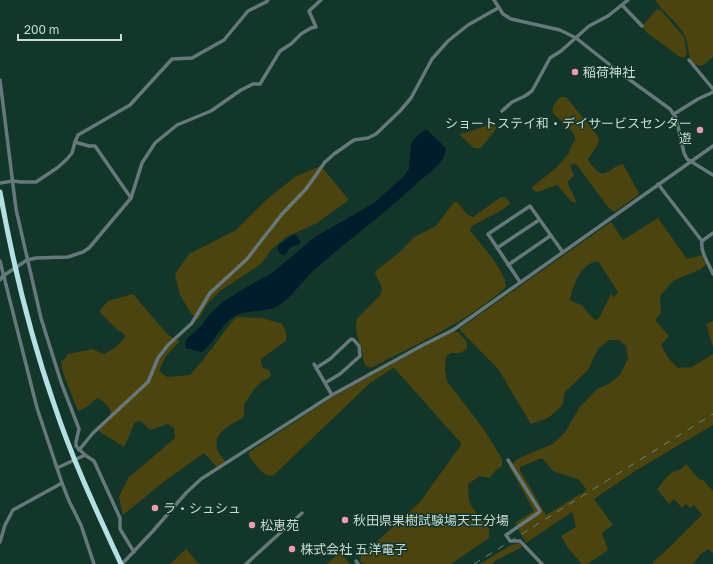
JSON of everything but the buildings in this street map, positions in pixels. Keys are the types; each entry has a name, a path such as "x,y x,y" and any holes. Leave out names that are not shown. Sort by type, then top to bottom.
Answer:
{"highway":[{"path":"0,192 23,304 36,352 74,460 121,564"}],"street":[{"path":"0,183 13,181 36,182 47,175 67,159 72,152 78,134 130,105 172,59 192,58 224,40 248,12 268,0"},
{"path":"0,280 3,276 27,260 77,255 89,248 131,198 142,163 156,143 177,125 211,111 241,90 253,84 260,84 280,51 291,44 301,34 311,28 316,27 309,11 321,0"},
{"path":"494,0 503,14 511,19 560,30 576,38 670,109 674,114 679,127 684,154 687,159 713,175"},
{"path":"502,111 512,102 532,91 550,58 561,51 589,26 608,16 628,0"},
{"path":"622,5 642,26"},
{"path":"79,450 93,433 133,394 148,382 158,358 168,345 192,323 210,293 250,256 282,214 306,189 325,162 354,140 368,138 376,134 411,98 432,59 448,41 468,25 498,8"},
{"path":"688,60 713,89"},
{"path":"0,80 16,209 45,330 61,382 79,429 76,442 79,450 94,461 120,518 120,529 134,552"},
{"path":"674,114 698,99 713,92"},
{"path":"75,142 95,146 131,198"},
{"path":"121,564 134,552 186,493 201,479 332,395 453,330 713,146"},
{"path":"658,184 702,241 703,252 713,274"},
{"path":"520,282 488,234 530,206 562,252"},
{"path":"497,248 539,220"},
{"path":"702,241 713,233"},
{"path":"508,265 550,236"},
{"path":"0,262 35,402 62,483 81,525 94,564"},
{"path":"325,383 340,374 360,356 359,346 354,340 351,339 330,359 315,366 332,395"},
{"path":"57,468 85,455"},
{"path":"508,460 540,511 506,534 510,541 520,541 542,564"},
{"path":"0,542 5,525 13,510 62,483"},
{"path":"246,564 302,513"}],"shaded area":[{"path":"655,0 713,0 713,57 702,66 693,62 689,55 685,36"},
{"path":"656,10 661,10 684,37 687,54 684,58 680,57 646,32 642,26"},
{"path":"561,97 566,97 598,136 599,140 597,146 588,159 590,164 599,173 606,173 623,164 639,193 614,212 608,207 576,164 570,165 574,176 568,181 576,201 575,203 571,201 557,185 538,192 533,191 532,187 556,168 569,153 575,140 575,136 571,130 553,113 553,106"},
{"path":"492,123 495,124 496,129 481,148 474,148 460,135 460,134"},
{"path":"321,166 349,200 317,223 286,237 272,249 261,264 220,291 208,303 198,320 190,312 180,295 175,274 189,254 236,230 265,201 296,176"},
{"path":"501,197 504,197 510,204 472,226 470,230 502,272 506,287 491,300 441,332 371,368 366,366 357,334 356,323 357,319 380,295 382,289 375,273 378,269 400,252 414,237 436,226 454,202 457,202 467,214 473,217"},
{"path":"658,218 687,259 702,255 706,264 701,269 673,281 660,296 661,313 655,320 669,336 661,345 669,359 678,368 692,367 713,354 713,425 635,471 594,499 613,525 602,533 608,550 588,564 582,564 568,548 561,536 576,527 572,512 526,543 515,523 534,511 509,466 519,458 553,444 566,431 579,408 597,389 607,385 619,376 628,359 626,346 619,340 609,340 598,349 588,370 565,392 562,406 548,418 531,424 498,369 459,329 611,222 623,240","holes":["598,261 618,292 614,297 611,294 599,318 595,320 583,306 570,300 573,288 582,270","542,458 553,471 578,479 587,490 546,515 520,470 520,467"]},
{"path":"133,294 168,335 180,341 166,356 159,371 167,377 190,375 236,317 262,318 282,324 286,332 286,341 261,359 263,368 269,370 271,375 254,389 244,405 244,417 224,429 218,437 217,450 225,461 217,467 204,453 166,480 123,515 119,497 128,478 175,438 174,428 167,424 150,430 141,421 135,422 124,447 100,432 97,427 111,415 110,409 105,403 97,398 87,407 78,411 63,373 61,361 64,360 68,354 92,349 104,354 115,348 125,338 124,334 116,329 99,311 108,301"},
{"path":"713,321 713,347 706,324"},
{"path":"458,332 467,342 467,349 460,353 451,353 446,357 445,370 447,381 485,431 502,459 502,466 495,471 490,478 480,476 468,484 469,501 489,529 489,538 451,564 363,564 360,561 361,556 420,502 461,445 461,443 395,369 393,368 370,383 274,475 268,476 262,472 249,457 249,452 331,398 441,337"},
{"path":"686,464 699,479 703,480 713,491 713,553 708,549 701,554 693,564 653,564 653,562 702,515 694,505 690,508 686,504 682,508 674,499 669,504 657,489 670,474 680,470"},
{"path":"519,543 522,547 493,562 494,564 480,564 511,545"},
{"path":"186,549 199,564 170,564"},
{"path":"340,552 350,564 327,564"}],"water":[{"path":"426,129 446,148 445,154 435,168 313,271 281,304 272,309 241,313 232,318 202,352 185,348 186,340 224,301 272,273 315,237 374,203 404,176 409,169 411,144 416,137"},
{"path":"293,235 296,235 300,241 300,244 291,247 285,255 280,254 277,248 279,245"}],"railway":[{"path":"474,564 713,414"}],"place":[{"name":"稲荷神社","path":"575,72"},
{"name":"ショートステイ和・デイサービスセンター 遊","path":"700,130"},
{"name":"ラ・シュシュ","path":"155,508"},
{"name":"秋田県果樹試験場天王分場","path":"345,520"},
{"name":"松恵苑","path":"252,525"},
{"name":"株式会社 五洋電子","path":"292,549"}]}
